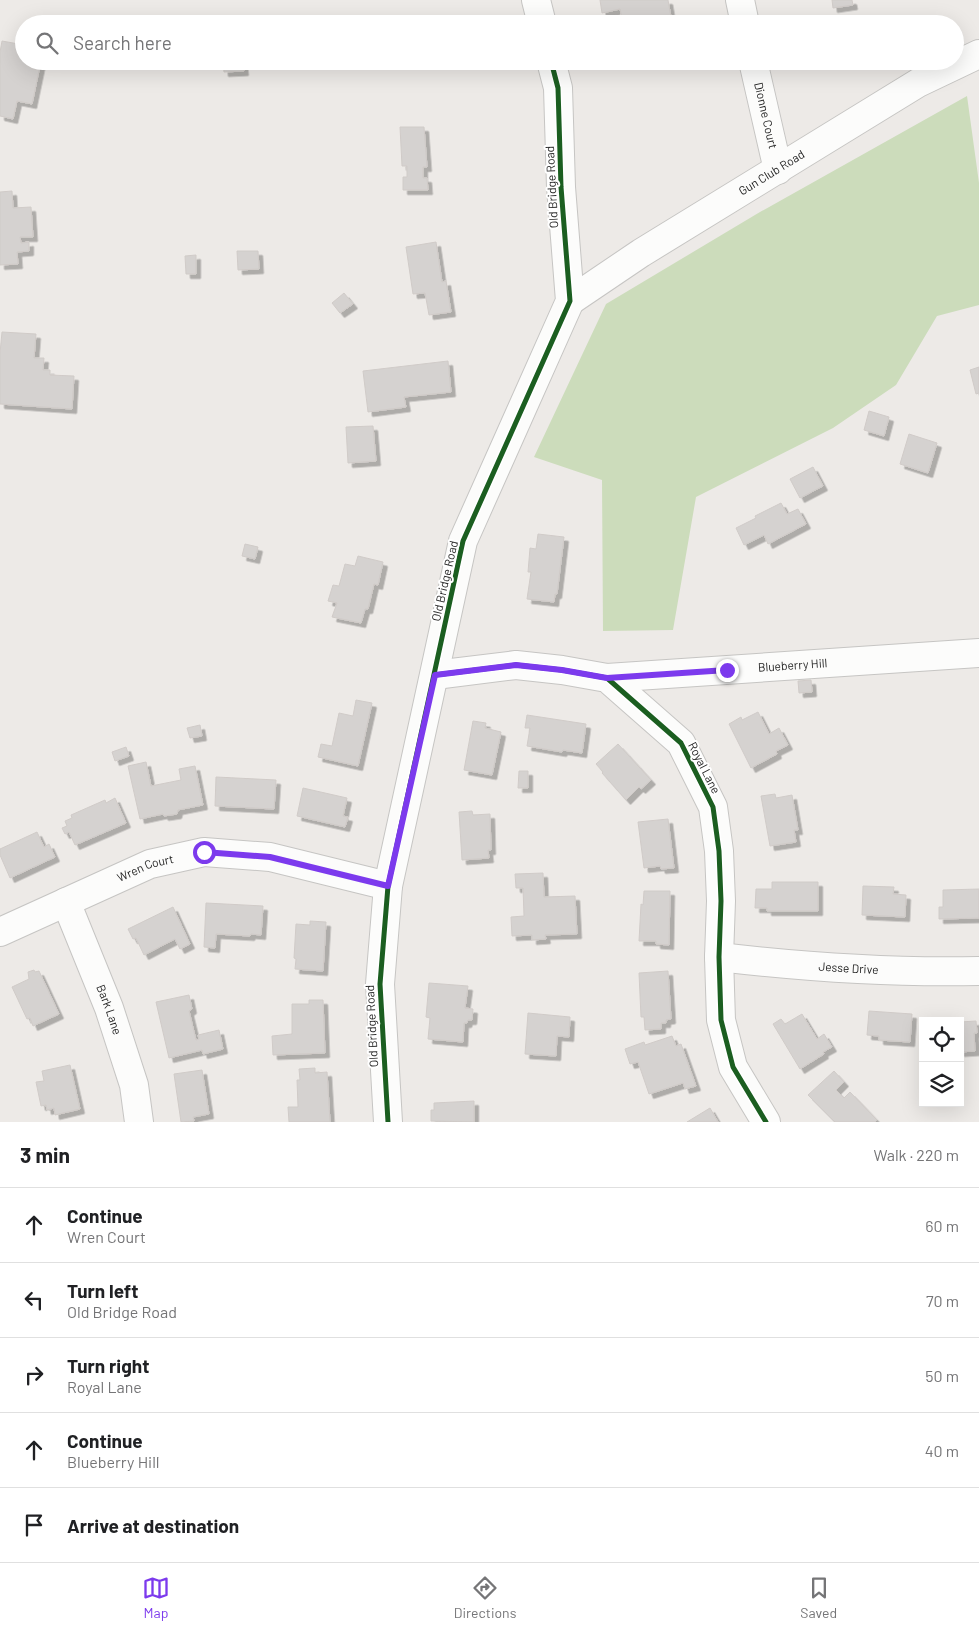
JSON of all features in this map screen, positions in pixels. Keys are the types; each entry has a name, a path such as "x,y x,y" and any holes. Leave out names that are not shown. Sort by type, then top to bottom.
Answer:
{"street":[{"path":"536,0 540,15"},
{"path":"740,0 743,15"},
{"name":"Gun Club Road","path":"964,61 979,54"},
{"name":"Old Bridge Road","path":"388,1122 380,984 388,886 463,542 570,301 561,187 558,88 553,70"},
{"name":"Dionne Court","path":"756,70 778,170"},
{"name":"Gun Club Road","path":"570,301 641,253 918,83 945,70"},
{"name":"Blueberry Hill","path":"607,678 979,653"},
{"path":"435,675 516,665 562,670 607,678"},
{"name":"Royal Lane","path":"607,678 681,743 713,807 720,852 719,957 721,1020 733,1068 766,1122"},
{"name":"Wren Court","path":"0,932 150,864 204,852 270,857 388,886"},
{"name":"Bark Lane","path":"66,902 109,1008 134,1085 139,1122"},
{"name":"Jesse Drive","path":"719,957 786,965 944,972 979,971"}],"green space":[{"path":"967,96 979,183 979,305 937,316 896,385 833,428 696,497 673,630 603,631 602,480 534,457 606,304 760,212"}],"building":[{"path":"600,0 668,0 671,15 621,15 620,9 602,13"},
{"path":"832,0 852,0 853,5 833,8"},
{"path":"2,41 15,43 15,70 39,70 32,104 17,101 13,119 0,116 0,52"},
{"path":"224,70 244,71 224,72"},
{"path":"400,127 424,127 427,167 423,167 423,178 427,178 428,190 403,190 403,177 407,177 407,166 402,166"},
{"path":"12,191 13,208 31,207 33,237 20,237 21,243 29,242 29,251 17,252 18,264 0,265 0,192"},
{"path":"436,242 442,282 446,281 451,312 429,315 425,293 413,294 406,247"},
{"path":"237,251 258,251 259,269 238,270"},
{"path":"196,255 196,274 186,274 185,256"},
{"path":"344,293 353,304 340,313 332,303"},
{"path":"2,332 36,334 34,358 44,358 43,370 50,370 50,375 74,376 72,409 0,404"},
{"path":"448,361 451,392 404,397 406,407 368,412 363,371"},
{"path":"979,367 979,393 976,394 970,370"},
{"path":"869,411 889,417 884,436 864,430"},
{"path":"373,426 376,461 348,463 346,427"},
{"path":"909,434 937,443 928,473 900,464"},
{"path":"813,467 823,486 800,498 790,479"},
{"path":"781,503 787,514 798,509 806,524 768,544 764,535 744,545 736,528"},
{"path":"538,534 564,537 557,594 555,594 554,602 527,599 531,572 528,572 530,548 536,549"},
{"path":"245,544 258,547 255,559 242,556"},
{"path":"358,556 383,562 378,585 374,584 368,609 365,609 361,623 332,617 337,603 328,601 333,585 339,586 345,564 355,566"},
{"path":"811,680 812,692 799,693 798,681"},
{"path":"356,700 372,703 358,766 318,757 321,744 332,746 339,713 353,716"},
{"path":"758,712 769,734 779,728 788,745 776,751 777,754 751,768 729,724 741,717 742,720"},
{"path":"527,715 586,724 582,753 563,750 562,752 527,746 530,728 525,728"},
{"path":"473,721 486,723 485,728 501,732 492,775 464,770"},
{"path":"200,725 202,736 190,738 187,728"},
{"path":"618,744 651,780 641,789 639,787 626,800 596,764"},
{"path":"126,747 129,756 115,761 112,752"},
{"path":"146,762 151,786 181,780 179,769 195,766 203,805 178,810 177,814 164,816 163,814 140,819 128,766"},
{"path":"519,771 528,771 528,788 518,788"},
{"path":"216,777 276,780 274,809 215,806"},
{"path":"303,788 347,798 343,816 348,817 345,827 297,816"},
{"path":"775,794 776,798 792,795 798,830 794,830 796,842 770,846 761,796"},
{"path":"115,798 126,823 75,845 69,832 65,834 62,828 67,826 65,821 72,818 71,815 105,800 106,803"},
{"path":"472,811 473,815 490,814 491,850 488,850 489,858 462,860 459,812"},
{"path":"668,819 674,868 661,869 660,866 644,868 638,822"},
{"path":"37,832 44,847 49,844 55,857 10,878 0,855 0,849"},
{"path":"543,873 544,897 575,896 577,934 545,935 546,939 532,940 532,935 512,936 511,917 524,916 523,888 516,888 515,874"},
{"path":"772,882 818,882 818,911 767,911 767,908 755,908 756,889 772,889"},
{"path":"863,886 894,887 893,894 906,895 905,917 862,915"},
{"path":"979,889 979,918 939,919 939,907 943,907 943,890"},
{"path":"644,891 670,891 669,945 656,944 656,941 639,941 641,904 643,905"},
{"path":"206,903 263,906 261,935 216,934 215,948 204,947"},
{"path":"173,907 190,944 180,949 175,939 144,955 136,938 133,939 128,929"},
{"path":"310,921 326,922 323,971 295,969 296,924 310,925"},
{"path":"34,970 35,972 39,971 59,1014 33,1026 30,1018 27,1019 12,987 29,979 28,972"},
{"path":"668,971 671,1019 666,1020 666,1023 661,1023 661,1029 645,1030 644,1017 641,1017 639,973"},
{"path":"429,983 468,986 465,1008 473,1009 472,1020 464,1023 463,1042 428,1039 430,1018 426,1017"},
{"path":"189,995 192,1009 189,1011 196,1040 199,1039 198,1035 219,1030 223,1049 203,1054 202,1050 169,1058 156,1002"},
{"path":"309,1000 323,1000 325,1053 273,1055 272,1036 292,1034 292,1004 309,1004"},
{"path":"869,1011 912,1014 910,1042 879,1040 879,1036 867,1035"},
{"path":"528,1013 570,1017 569,1037 557,1036 556,1056 525,1054"},
{"path":"802,1014 817,1039 824,1034 832,1047 800,1069 773,1024 781,1019 785,1024"},
{"path":"976,1021 977,1033 974,1033 975,1051 964,1052 964,1022"},
{"path":"672,1036 676,1046 681,1044 696,1086 685,1089 683,1083 649,1094 638,1062 630,1064 625,1049 644,1042 645,1045"},
{"path":"70,1065 80,1109 55,1115 54,1108 47,1110 46,1105 41,1106 36,1082 44,1081 42,1071"},
{"path":"315,1068 315,1073 327,1072 330,1122 289,1122 288,1107 298,1107 297,1080 300,1080 299,1069"},
{"path":"202,1070 209,1114 193,1117 194,1121 181,1122 174,1074"},
{"path":"834,1071 844,1082 836,1090 844,1098 850,1092 877,1120 875,1122 835,1122 808,1095"},
{"path":"474,1101 474,1122 431,1121 431,1110 434,1110 434,1103"},
{"path":"710,1108 718,1122 687,1122"}],"cycle path":[{"path":"388,1122 380,984 388,886 463,541 570,301 561,187 558,88 553,70"},
{"path":"435,675 516,665 562,670 607,678 681,743 713,807 719,851 721,901 719,957 721,1020 733,1067 766,1122"}],"route":[{"path":"204,852 270,857 388,886 435,675 516,665 562,670 607,678 727,670"}]}
